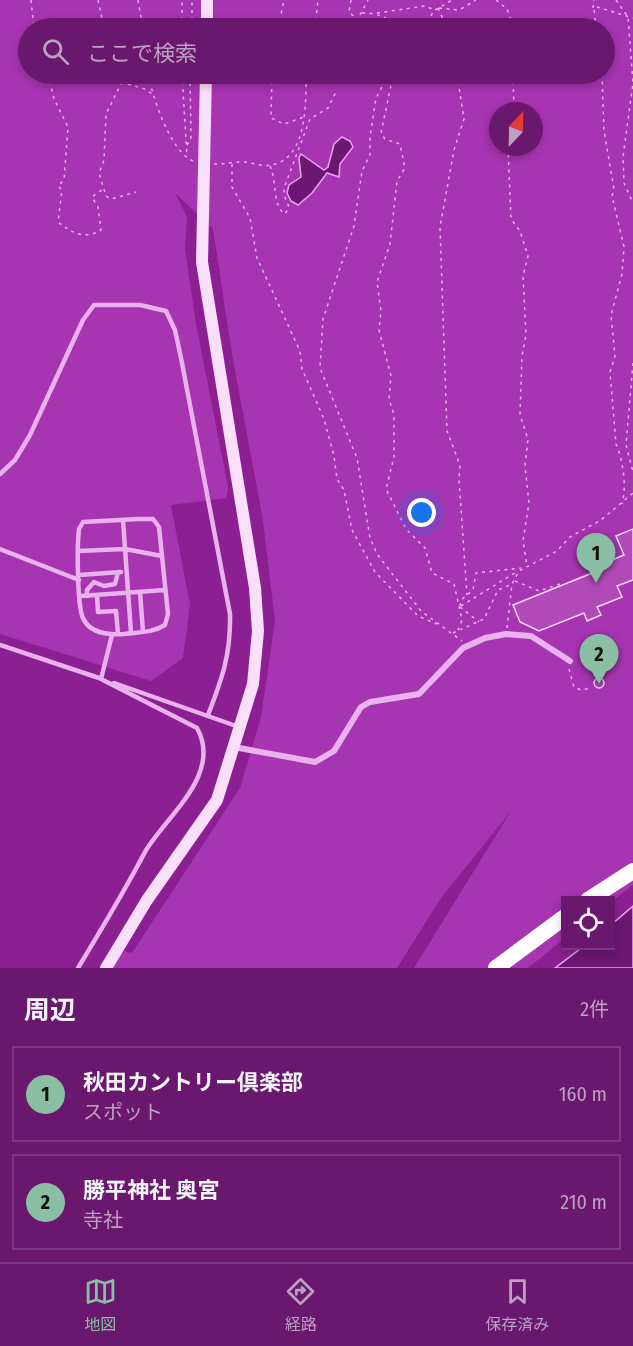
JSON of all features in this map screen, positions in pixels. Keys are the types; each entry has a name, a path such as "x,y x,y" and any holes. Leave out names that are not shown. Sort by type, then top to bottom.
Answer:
{"highway":[{"path":"594,896 633,871"},
{"path":"496,968 561,920"}],"street":[{"path":"207,0 207,18"},
{"path":"106,968 147,900 206,819 217,800 253,684 258,632 255,588 202,262 206,84"},
{"path":"234,747 315,762 333,751 361,707 370,702 419,694 467,647 485,638 506,634 531,636 570,661"}],"lane":[{"path":"0,474 15,460 30,435 83,320 94,305 140,304 166,311 175,330 181,358 230,614 231,645 224,675 208,715"},
{"path":"153,519 159,527 168,614 165,625 155,631 115,634 93,629 83,618 78,551 79,529 83,522 153,519"},
{"path":"123,520 131,633"},
{"path":"0,549 79,577 127,571"},
{"path":"78,551 125,549 162,556"},
{"path":"87,596 87,590 94,582 104,586 115,584 118,572"},
{"path":"81,596 165,590"},
{"path":"140,591 142,632"},
{"path":"97,595 98,612 116,611 115,634 99,678"},
{"path":"141,610 150,609"},
{"path":"0,645 239,727"},
{"path":"78,968 147,850 188,799 203,758 203,739 197,728 99,678"}],"path":[{"path":"31,0 33,18"},
{"path":"98,0 102,18"},
{"path":"138,0 141,18"},
{"path":"182,0 182,18"},
{"path":"192,0 192,18"},
{"path":"280,18 284,0"},
{"path":"316,18 318,0"},
{"path":"351,0 349,12 354,18"},
{"path":"359,18 368,0"},
{"path":"429,18 435,10 452,0"},
{"path":"438,8 459,10 476,0"},
{"path":"496,0 507,9 510,18"},
{"path":"594,0 595,18"},
{"path":"616,0 628,17 633,82 623,157 624,183 633,203"},
{"path":"362,13 425,6 435,10"},
{"path":"594,9 597,7 633,18"},
{"path":"438,8 442,18"},
{"path":"377,13 384,18"},
{"path":"50,84 54,99 68,127 69,135 64,180 58,186 62,190 58,222 77,235 86,236 101,230 98,207 92,197 103,189"},
{"path":"121,84 106,114 104,160 99,173 106,196 111,199 136,192"},
{"path":"129,84 145,89 156,97"},
{"path":"151,84 169,134 187,157 197,162"},
{"path":"184,84 187,157"},
{"path":"187,145 191,139 190,84"},
{"path":"272,84 271,118 284,124 305,117"},
{"path":"209,164 242,162 270,166 290,154 302,132 305,117 306,84"},
{"path":"384,84 376,98 370,137 370,155 362,171 354,226 323,319 320,368 357,458 370,538 376,554 421,610 453,633 467,647"},
{"path":"392,84 381,126 385,139 400,144 405,168 398,181 390,244 378,282 380,330 391,376 389,399 394,415 394,457 386,489 406,529 425,548 432,573 454,584 462,620 458,630"},
{"path":"459,84 464,119 454,150 440,227 441,293 447,431 460,465 459,480 467,595"},
{"path":"513,84 514,102"},
{"path":"602,84 604,131 614,189 612,196 624,248 622,274 611,315 615,356 610,372 616,444 625,495 622,504"},
{"path":"270,166 275,180 277,206 285,214 290,207 284,195 284,188 310,118 328,108 336,92"},
{"path":"508,156 511,219 520,231 528,256 523,276 526,335 522,356 520,415 528,439 525,466 529,503 523,541 527,566"},
{"path":"231,164 232,187 250,218 257,258 300,351 302,369 324,419 334,456 337,479 344,490 352,530 375,572 418,616 438,624"},
{"path":"633,363 626,445 633,472"},
{"path":"460,606 523,568 557,551 570,537 601,520 633,493"},
{"path":"460,606 461,600 472,590 476,573 523,568"},
{"path":"506,634 511,585 519,571"},
{"path":"514,580 539,591 564,583"},
{"path":"453,633 484,619 498,590 511,585"},
{"path":"460,606 479,622"},
{"path":"570,661 568,672 574,687 582,690 592,688"}],"shaded area":[{"path":"0,0 633,0 633,885 615,899 615,896 561,896 561,941 528,968 414,968 511,811 441,898 397,968 110,968 123,951 132,953 240,788 261,717 275,621 263,520 232,354 213,229 175,193 187,217 185,249 196,324 228,487 226,498 171,505 190,605 183,658 151,681 0,634"},
{"path":"342,137 350,141 353,147 340,164 339,177 327,173 312,193 298,205 291,201 287,193 289,185 301,177 299,158 301,154 324,170 328,167 334,144"},
{"path":"633,906 633,968 555,968 579,950 615,950 615,922"}],"building":[{"path":"633,529 633,580 617,586 622,597 597,607 601,615 587,621 584,613 539,631 520,622 513,605 607,567 605,563 624,555 616,536"},
{"path":"599,678 604,683 599,688 594,683"}],"place":[{"name":"秋田カントリー倶楽部","path":"596,583"},
{"name":"勝平神社 奥宮","path":"599,684"}]}
